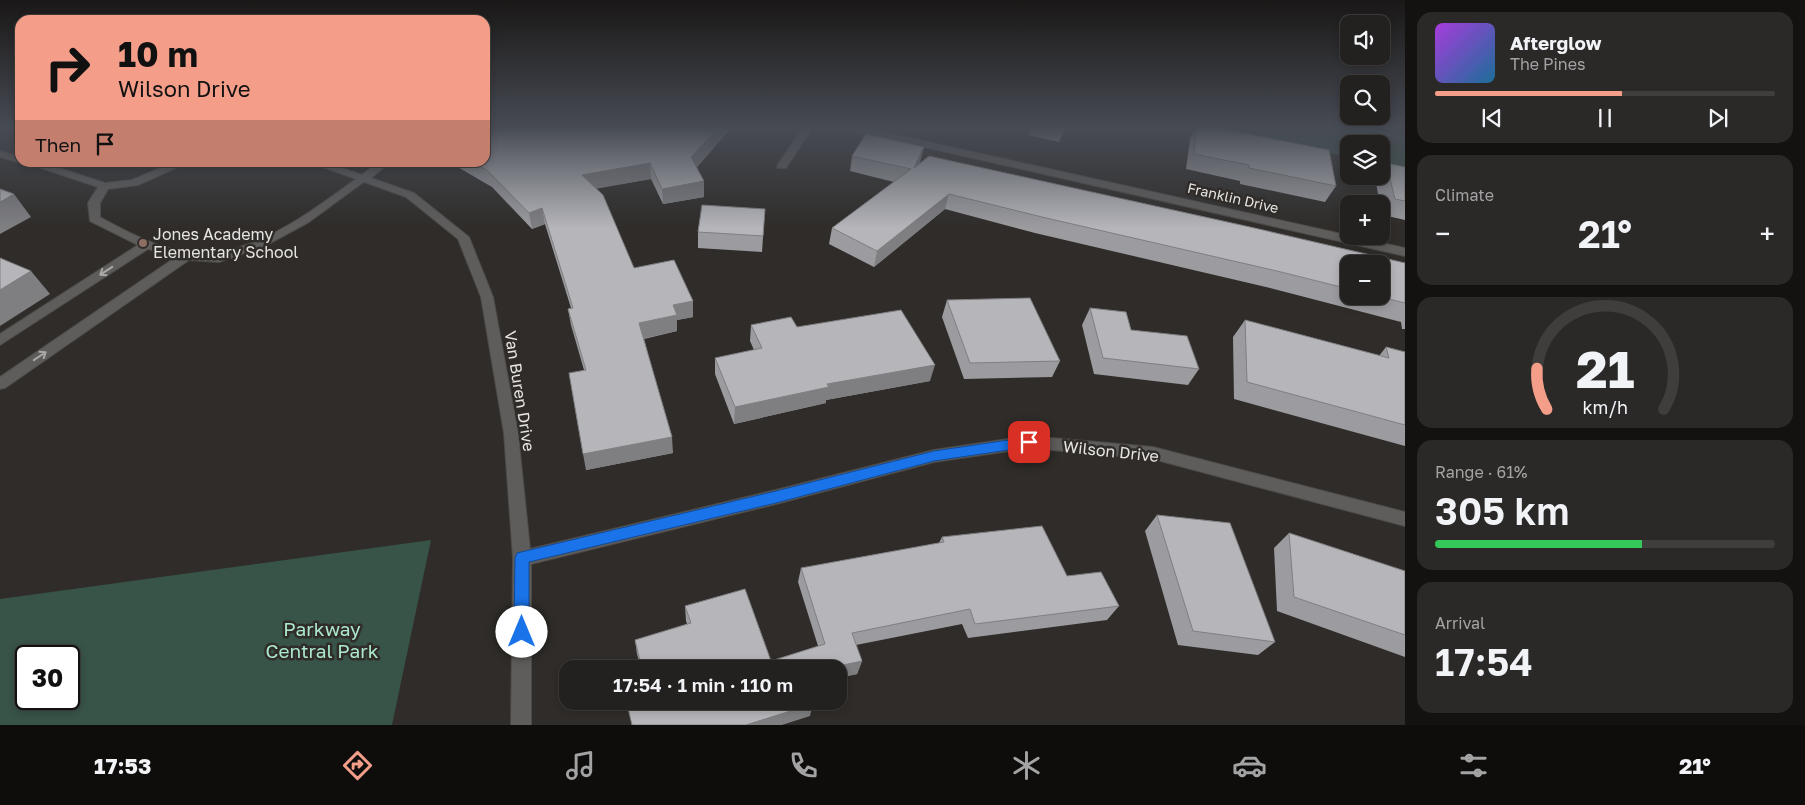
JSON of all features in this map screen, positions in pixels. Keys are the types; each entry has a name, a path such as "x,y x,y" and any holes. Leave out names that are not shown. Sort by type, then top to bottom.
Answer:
{"street":[{"path":"782,166 785,161"},
{"name":"Franklin Drive","path":"999,161 1405,252"},
{"path":"44,167 104,186 134,183 172,167"},
{"name":"Van Buren Drive","path":"330,167 410,195 463,237 487,298 511,433 522,558 521,725"},
{"path":"104,186 94,203 94,219 126,236 164,250 188,255 220,258 255,247 292,230 378,167"},
{"path":"0,340 147,244"},
{"path":"0,384 188,255"},
{"name":"Wilson Drive","path":"522,558 776,497 934,456 1029,442 1153,453 1405,519"}],"green space":[{"path":"1390,161 1405,161 1405,169 1390,166"},
{"name":"Parkway Central Park","path":"431,540 392,725 0,725 0,599"}],"building":[{"path":"490,161 693,161 704,181 662,189 650,163 582,175 603,195 634,268 674,260 693,301 673,305 677,315 639,323 672,437 583,454 569,373 586,370 568,309 573,308 542,208 529,213 488,171 481,167 490,167"},
{"path":"874,161 917,161 914,168 923,161 951,161 1371,255 1340,255 1340,287 949,194 877,251 832,228 911,169"},
{"path":"1228,161 1331,161 1336,186 1249,168 1249,165"},
{"path":"1390,164 1405,167 1405,201 1395,199 1390,179"},
{"path":"0,189 14,194 0,202"},
{"path":"702,205 765,209 763,236 698,232"},
{"path":"0,258 31,271 0,290"},
{"path":"1390,260 1405,263 1405,303 1390,299"},
{"path":"1030,298 1060,361 970,363 947,300"},
{"path":"1090,308 1126,312 1131,330 1187,336 1199,369 1103,358"},
{"path":"901,310 935,365 827,384 829,387 735,407 715,358 762,348 751,325 791,317 797,327"},
{"path":"1245,320 1389,358 1386,347 1405,352 1405,425 1247,382"},
{"path":"1157,515 1230,523 1275,642 1193,631"},
{"path":"1042,526 1067,576 1101,572 1119,606 975,624 970,609 852,633 862,661 847,664 847,660 774,660 825,644 801,568 944,542 942,537"},
{"path":"1289,533 1405,571 1405,635 1294,597"},
{"path":"745,589 771,660 640,660 635,640 691,623 685,606"},
{"path":"628,710 794,710 746,725 632,725"}],"place":[{"name":"Jones Academy Elementary School","path":"143,243"}],"route":[{"path":"522,632 522,558 776,497 934,456 1029,442"}]}
